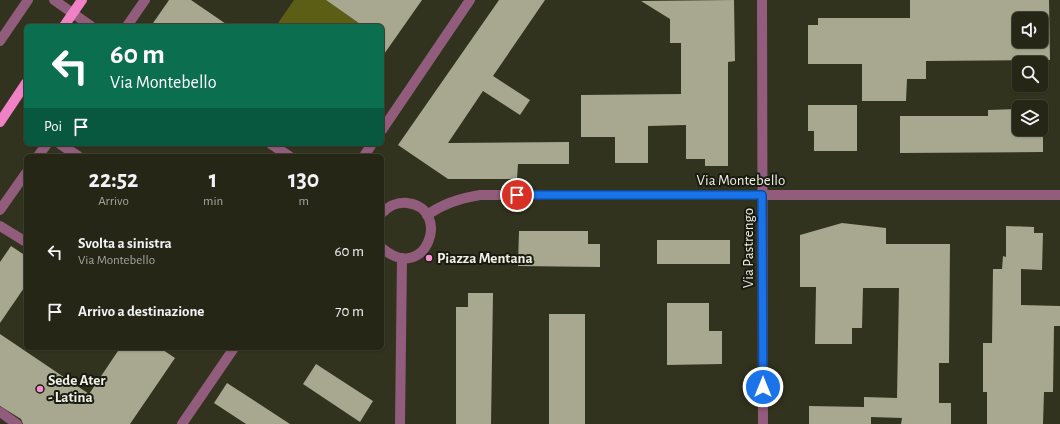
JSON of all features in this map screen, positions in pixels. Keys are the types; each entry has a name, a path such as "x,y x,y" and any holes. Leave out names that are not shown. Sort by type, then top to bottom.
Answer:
{"main road":[{"path":"65,24 82,0"},
{"path":"0,122 24,86"}],"street":[{"path":"0,41 28,0"},
{"path":"54,0 88,24"},
{"path":"128,24 145,0"},
{"path":"384,127 470,0"},
{"name":"Via Pastrengo","path":"762,0 763,424"},
{"path":"63,146 75,154"},
{"path":"274,146 286,154"},
{"path":"0,210 24,176"},
{"name":"Via Montebello","path":"427,215 438,206 452,200 480,195 1060,195"},
{"path":"384,211 392,205 402,202 411,203 420,208 427,215 431,227 431,237 427,246 420,253 411,258 402,258 390,255 384,250"},
{"path":"0,226 24,241"},
{"path":"400,424 402,258"},
{"path":"182,424 233,350"},
{"path":"0,412 18,424"}],"shaded area":[{"path":"294,0 326,0 360,24 277,24"}],"building":[{"path":"169,0 191,0 226,24 152,24"},
{"path":"326,0 422,0 384,54 384,24 360,24"},
{"path":"499,0 545,0 493,76 530,100 520,115 483,91 448,143 569,142 569,164 518,164 517,179 448,179 398,145"},
{"path":"734,0 735,61 728,62 728,166 705,166 705,159 686,159 686,125 648,126 648,163 615,163 615,137 581,137 581,95 681,94 681,43 670,43 670,19 641,1"},
{"path":"910,0 1049,0 1050,60 1048,60 1048,56 1012,56 1012,60 926,61 926,79 907,79 906,101 862,101 862,64 808,64 808,25 818,25 818,18 910,18"},
{"path":"808,105 857,105 857,151 814,151 814,131 808,131"},
{"path":"1012,109 1012,136 1043,136 1043,152 900,153 900,116 988,116 988,110"},
{"path":"842,223 886,228 886,244 950,244 949,363 939,363 939,403 951,403 951,424 901,424 902,418 871,417 871,424 809,424 809,406 864,407 864,397 897,398 899,288 863,288 862,328 852,328 852,344 815,344 816,287 800,287 800,235"},
{"path":"1006,226 1034,227 1034,233 1043,233 1042,270 1021,269 1021,305 1060,306 1060,326 1054,326 1053,392 1044,392 1043,424 987,424 987,392 983,392 983,343 992,343 993,269 1002,269 1003,256 1006,257"},
{"path":"519,231 588,231 588,244 600,244 600,267 518,266"},
{"path":"657,240 730,240 730,264 657,264"},
{"path":"11,246 24,255 24,288 0,323 0,262"},
{"path":"468,293 493,293 491,424 456,424 456,307 468,307"},
{"path":"667,303 709,303 709,331 722,331 722,364 667,365"},
{"path":"549,314 585,314 585,424 549,424"},
{"name":"Sede Ater - Latina","path":"0,334 89,394 119,350 163,350 175,358 130,424 23,424 21,419 0,406"},
{"path":"316,364 373,401 360,422 303,384"},
{"path":"227,383 290,424 246,424 214,403"}],"place":[{"name":"Piazza Mentana","path":"429,258"},
{"name":"Sede Ater - Latina","path":"40,389"}],"route":[{"path":"517,195 762,195 763,387"}]}
